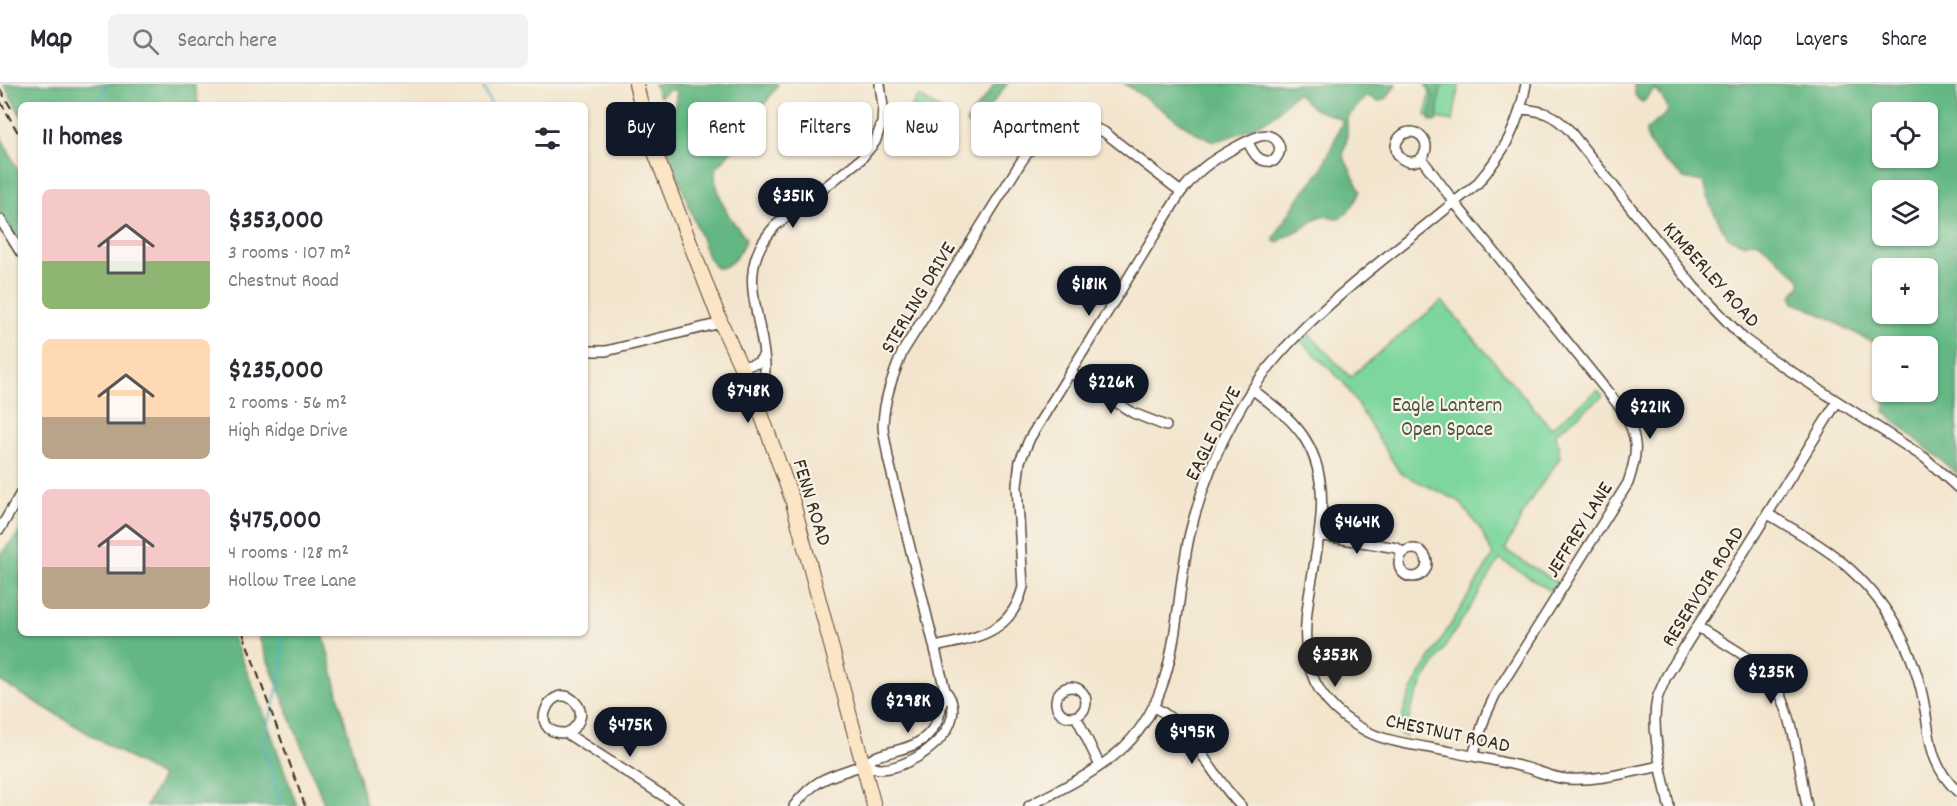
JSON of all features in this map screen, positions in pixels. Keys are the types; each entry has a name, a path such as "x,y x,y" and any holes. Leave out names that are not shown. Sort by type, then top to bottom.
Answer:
{"street":[{"name":"FENN ROAD","path":"636,84 650,137 721,323 756,400 780,464 799,522 873,806"},
{"path":"756,400 764,384 763,356 753,280 756,256 764,240 775,226 861,159 875,142 882,123 883,107 880,84"},
{"name":"EAGLE DRIVE","path":"1029,806 1100,765 1125,746 1154,706 1171,657 1190,535 1197,507 1219,448 1252,389 1303,327 1335,298 1476,185 1495,163 1510,140 1522,109 1526,84"},
{"name":"KIMBERLEY ROAD","path":"1522,109 1541,111 1557,117 1694,287 1718,315 1743,338 1837,402 1926,458 1957,487"},
{"name":"STERLING DRIVE","path":"794,806 807,789 828,776 863,765 878,755 912,747 922,741 936,724 945,690 888,458 883,426 886,401 891,378 903,351 1021,162 1037,140 1056,128 1084,124 1104,132 1181,192"},
{"path":"936,647 985,635 1012,615 1019,603 1023,587 1017,486 1020,461 1030,438 1181,192 1200,170 1216,158 1248,142"},
{"name":"JEFFREY LANE","path":"1421,158 1624,412 1633,429 1637,444 1635,463 1628,483 1495,695 1485,717 1473,756"},
{"path":"0,219 18,248"},
{"path":"588,351 606,351 721,323"},
{"path":"741,367 758,363 763,356"},
{"path":"1071,373 1133,413 1166,426"},
{"name":"CHESTNUT ROAD","path":"1252,389 1291,421 1305,440 1316,465 1321,489 1319,535 1305,620 1305,645 1316,683 1328,703 1347,719 1370,733 1521,766 1563,779 1597,778 1661,766"},
{"name":"RESERVOIR ROAD","path":"1669,806 1655,718 1657,699 1666,678 1837,402"},
{"path":"0,529 18,498"},
{"path":"1768,514 1832,554 1878,597 1898,629 1910,657 1922,694 1932,752 1940,772 1957,791"},
{"path":"1319,535 1397,548 1403,552"},
{"path":"1698,627 1752,662 1767,675 1780,692 1787,712 1807,806"},
{"path":"566,733 576,728 581,712 572,699 561,696 547,704 544,716 548,727 560,733 566,733 679,806"},
{"path":"1154,706 1178,722 1220,783 1241,806"},
{"path":"1076,716 1100,765"}],"green space":[{"path":"4,84 194,84 198,102 18,102 18,110"},
{"path":"654,84 778,84 766,102 688,102 688,156 727,156 716,169 715,180 729,216 746,239 731,263 722,268 716,268 708,257 670,156 676,156 676,91 670,89 659,97"},
{"path":"994,84 1007,84 994,102 982,102"},
{"path":"1125,84 1396,84 1388,97 1378,102 1371,97 1365,97 1347,118 1347,139 1343,155 1360,191 1351,208 1340,217 1317,218 1277,243 1274,238 1300,196 1321,171 1342,123 1341,119 1314,109 1297,93 1264,122 1214,141 1199,135"},
{"path":"1425,84 1459,84 1453,121 1426,116 1431,85"},
{"path":"1425,84 1443,84 1439,97 1437,121 1434,122 1429,120 1433,99"},
{"path":"1634,84 1957,84 1957,474 1884,412 1886,402 1938,402 1938,336 1872,336 1872,342 1794,303 1792,296 1800,285 1800,279 1759,242 1753,241 1745,244 1729,238 1711,207 1704,183 1685,179 1654,151 1646,130 1666,114 1668,109 1659,92 1654,89 1643,102 1635,92"},
{"path":"919,96 928,102 915,102"},
{"path":"971,116 971,127 966,123"},
{"path":"0,135 18,170 18,239 0,214"},
{"name":"Eagle Lantern Open Space","path":"1442,301 1551,428 1598,390 1603,396 1556,433 1560,458 1529,502 1505,550 1558,583 1551,591 1500,559 1425,679 1411,708 1406,736 1399,734 1405,706 1419,676 1493,556 1481,530 1459,501 1400,473 1344,383 1300,340 1307,332 1350,377"},
{"path":"18,534 18,636 232,636 262,708 297,806 146,806 162,777 0,681 0,554"},
{"path":"258,636 324,636 366,806 325,806"}],"waterway":[{"path":"100,102 107,84"},
{"path":"482,84 490,102"},
{"path":"280,636 283,665 264,744 281,806"}],"railway":[{"path":"0,89 11,108"},
{"path":"0,101 18,133"},
{"path":"244,636 305,806"}]}
